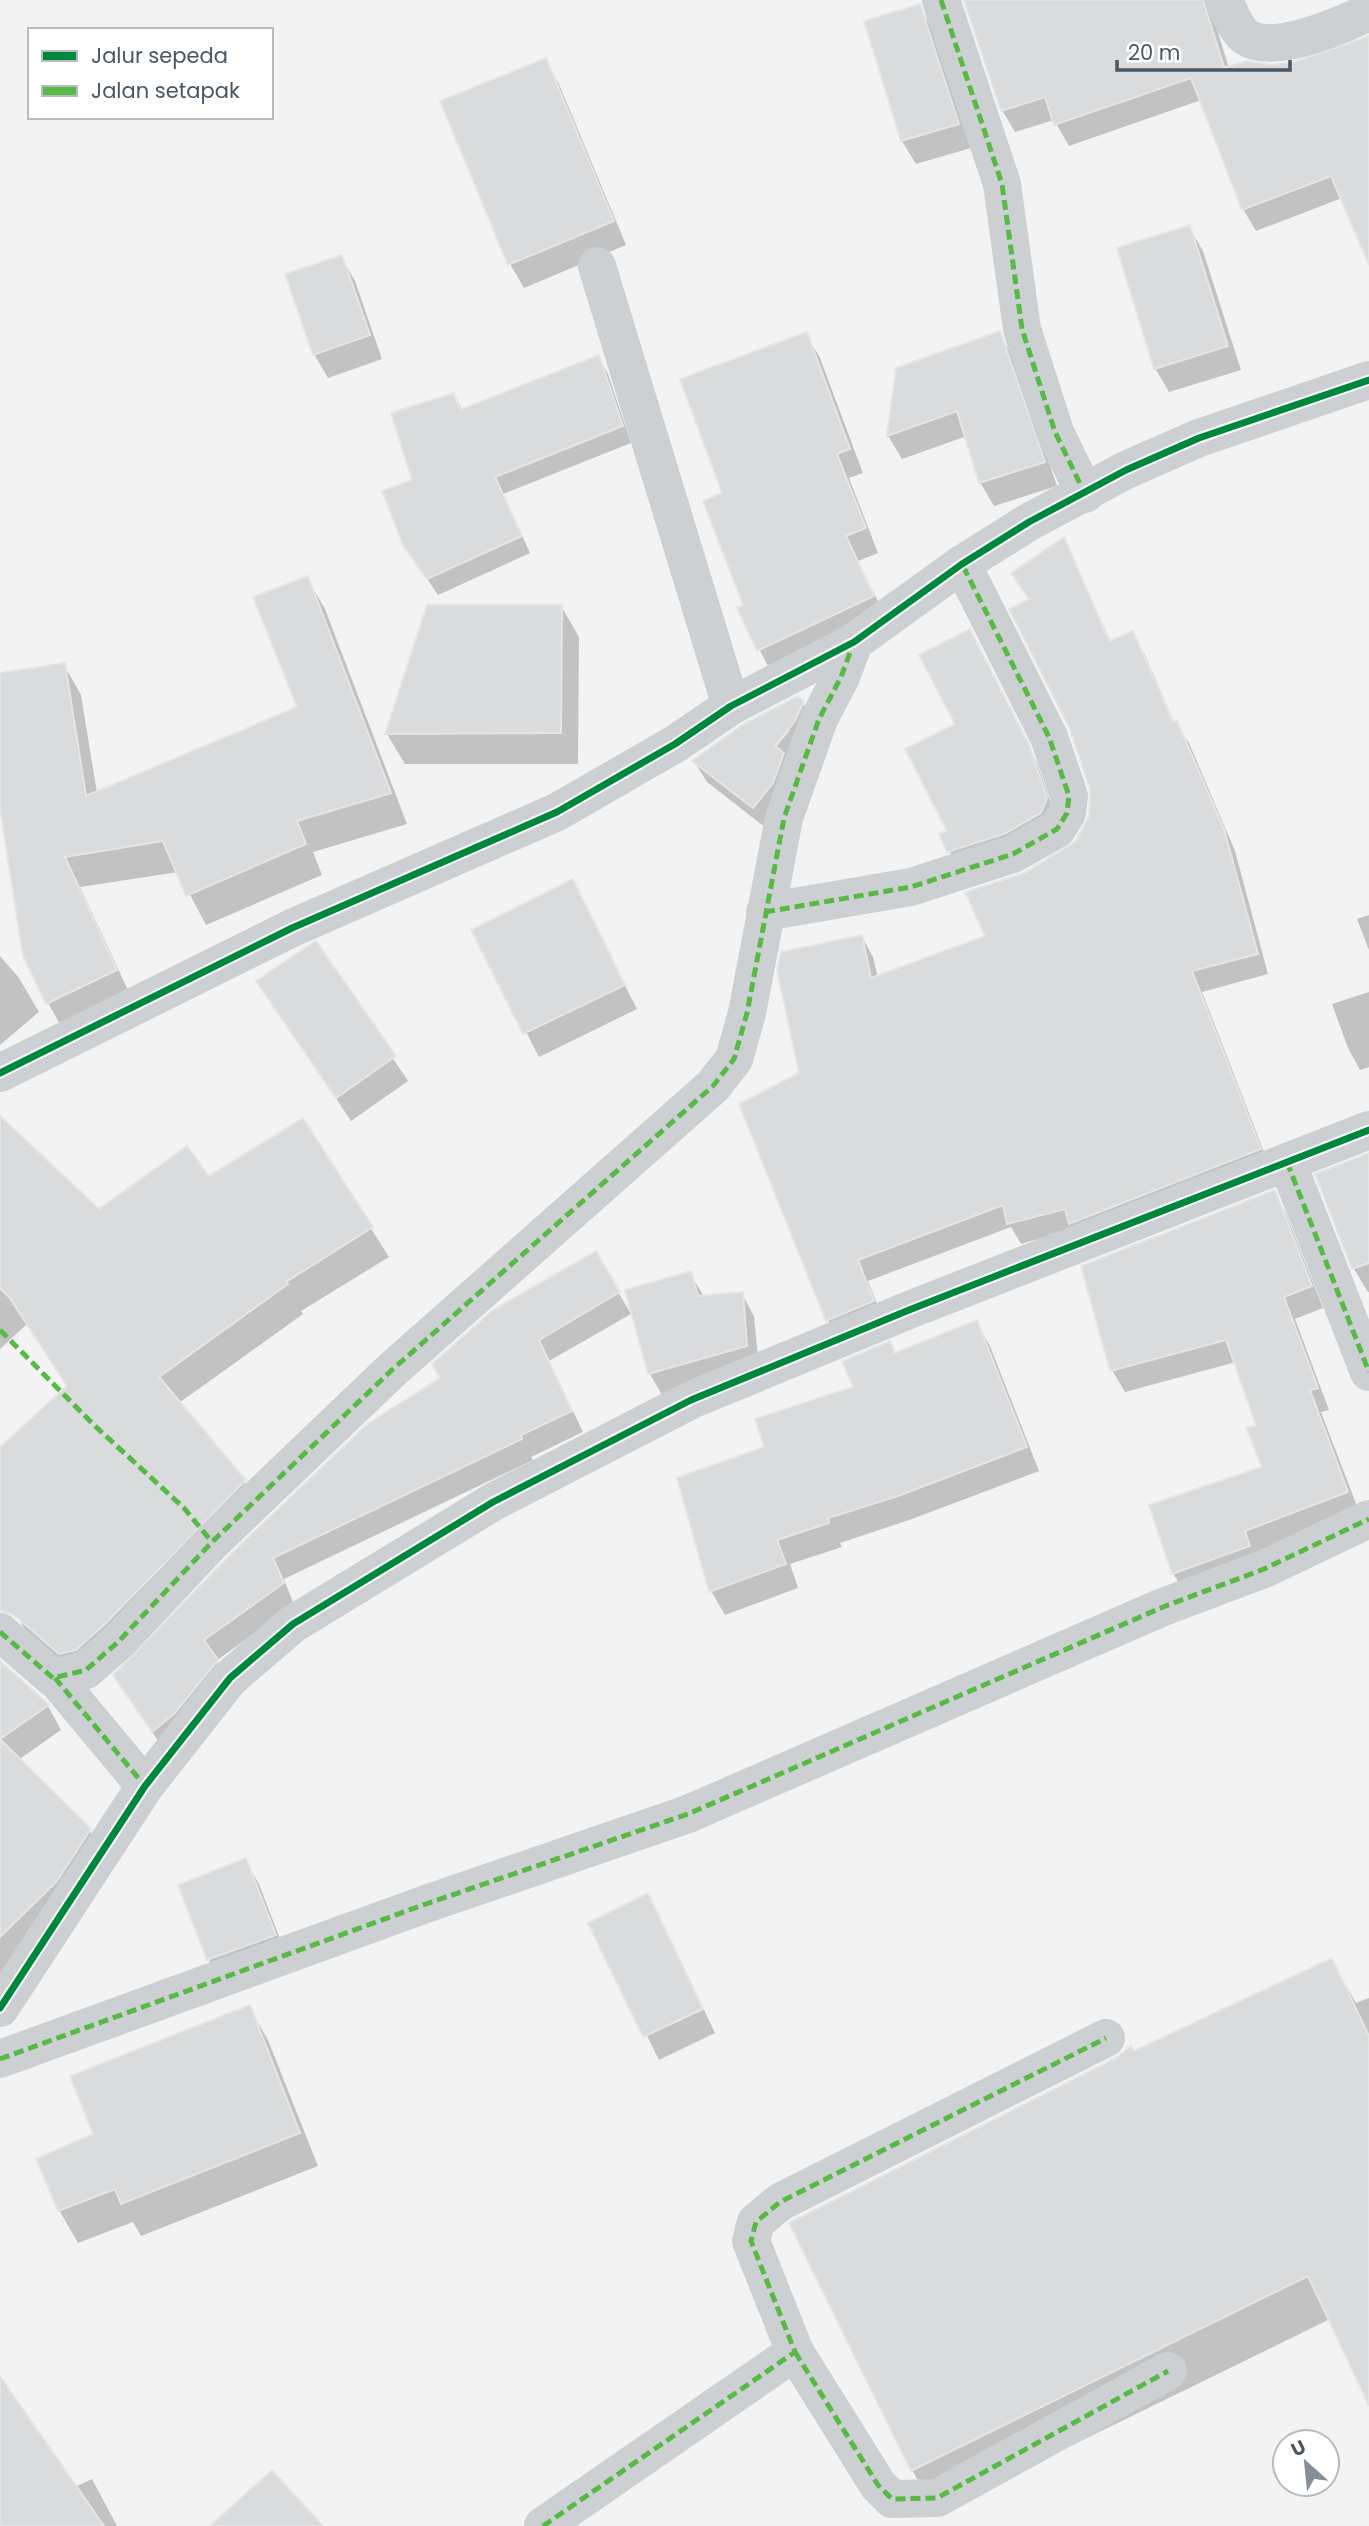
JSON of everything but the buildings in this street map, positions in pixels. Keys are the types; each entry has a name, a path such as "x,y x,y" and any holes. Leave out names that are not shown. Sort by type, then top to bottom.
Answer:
{"street":[{"path":"941,0 1002,184 1022,329 1055,432 1085,494"},
{"path":"1224,0 1243,36 1256,42 1278,43 1310,35 1369,12"},
{"path":"597,266 731,706"},
{"path":"0,1073 292,928 557,812 675,744 731,706 854,642 962,564 1029,522 1126,470 1199,438 1369,380"},
{"path":"765,912 911,887 1013,854 1057,829 1067,813 1069,796 1049,737 962,564"},
{"path":"55,1678 86,1670 119,1641 212,1542 393,1369 713,1086 734,1059 747,1013 784,818 819,719 841,677 854,642"},
{"path":"0,2008 145,1786 230,1678 293,1624 493,1502 691,1400 1369,1130"},
{"path":"1287,1162 1369,1372"},
{"path":"0,2059 422,1905 688,1814 1163,1607 1264,1570 1369,1519"},
{"path":"0,1632 55,1678 145,1786"},
{"path":"1106,2038 780,2202 756,2222 751,2241 795,2352 878,2485 892,2499 937,2498 1168,2371"},
{"path":"543,2526 795,2352"}],"marked path":[{"path":"941,0 1002,184 1022,329 1055,432 1085,494"},
{"path":"765,912 911,887 1013,854 1057,829 1067,813 1069,796 1049,737 962,564"},
{"path":"0,1632 53,1678 86,1670 119,1641 212,1542 393,1369 713,1086 734,1059 747,1013 784,818 819,719 841,677 854,642"},
{"path":"1287,1162 1369,1372"},
{"path":"0,1330 95,1426 184,1508 212,1542"},
{"path":"0,2059 423,1905 688,1814 1163,1607 1264,1569 1369,1519"},
{"path":"55,1678 145,1786"},
{"path":"543,2526 795,2352 751,2241 756,2222 780,2202 1106,2038"},
{"path":"795,2352 878,2485 892,2499 937,2498 1168,2371"}],"cycle path":[{"path":"0,1073 292,928 557,812 675,744 731,706 854,642 962,564 1029,522 1126,470 1199,438 1369,380"},
{"path":"0,2008 145,1786 230,1678 293,1624 493,1502 691,1400 909,1310 1369,1130"}]}
